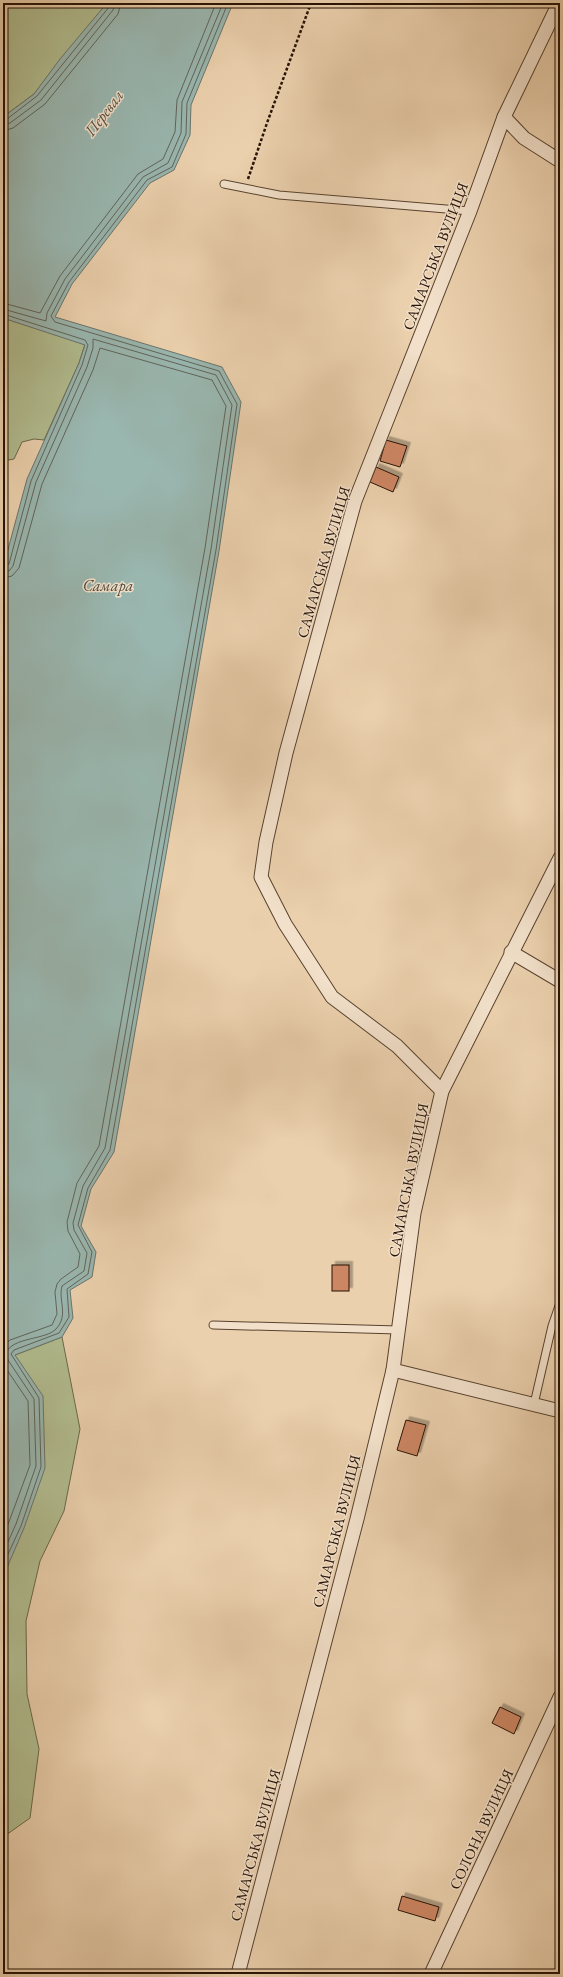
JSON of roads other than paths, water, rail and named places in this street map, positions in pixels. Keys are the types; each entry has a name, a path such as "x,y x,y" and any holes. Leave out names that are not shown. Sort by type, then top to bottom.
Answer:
{"street":[{"name":"САМАРСЬКА ВУЛИЦЯ","path":"442,1092 397,1046 332,997 285,924 261,877 266,842 286,753 355,500 470,211 504,117 559,3"},
{"path":"504,117 524,138 560,161"},
{"name":"САМАРСЬКА ВУЛИЦЯ","path":"238,1974 353,1535 393,1370 414,1213 442,1092 511,952 543,895 560,858"},
{"path":"511,952 560,981"},
{"path":"393,1370 560,1411"},
{"name":"СОЛОНА ВУЛИЦЯ","path":"431,1974 560,1697"}],"lane":[{"path":"224,184 279,194 470,211"},
{"path":"534,1404 552,1326 560,1303"},
{"path":"213,1325 398,1330"}],"water":[{"name":"Самара","path":"107,3 233,3 191,105 190,135 174,170 150,183 72,284 55,317 222,367 241,402 219,551 114,1152 91,1189 81,1226 96,1252 92,1277 70,1290 73,1318 62,1337 15,1355 43,1396 45,1468 24,1528 3,1577 3,568 27,479 79,363 85,345 3,318 3,117 34,94 60,59"}],"water label":[{"name":"Перевал","path":"104,113"}]}
